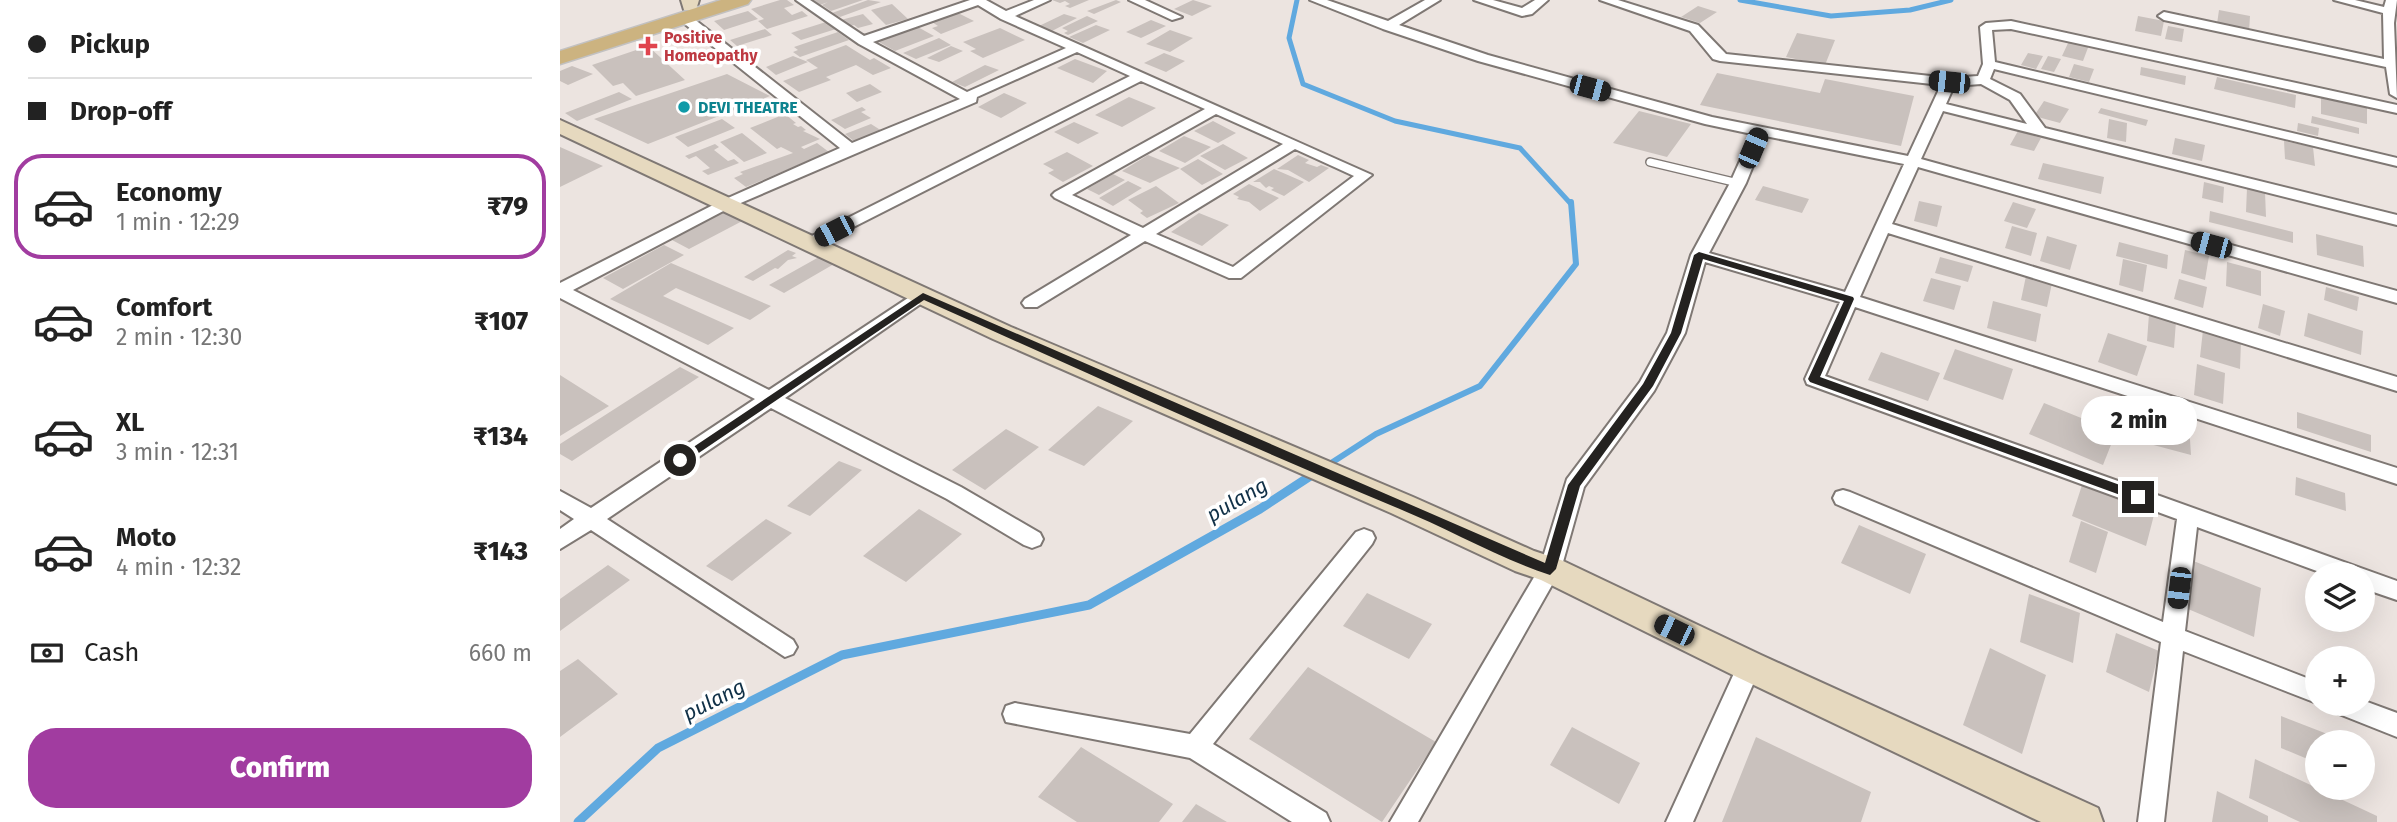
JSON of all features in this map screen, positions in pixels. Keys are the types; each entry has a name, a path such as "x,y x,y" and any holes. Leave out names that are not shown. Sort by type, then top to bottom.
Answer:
{"main road":[{"path":"560,58 711,0"},
{"path":"560,47 688,8 741,0"}],"street":[{"path":"560,290 724,205 971,99 863,41 802,0"},
{"path":"863,41 979,0 1005,16 1365,175 1235,274 1060,195 1215,109"},
{"path":"1005,16 1044,0"},
{"path":"1135,0 1176,17"},
{"path":"1316,0 1483,58 1710,121 1911,161 2397,297"},
{"path":"1387,26 1434,0"},
{"path":"1480,0 1522,12 1528,11 1542,0"},
{"path":"1606,0 1691,27 1697,30 1718,56 1725,58 1949,82 1983,79 2015,97 2038,129"},
{"path":"2340,0 2391,13 2397,94"},
{"path":"688,8 850,149"},
{"path":"2164,16 2393,65"},
{"path":"1983,79 1989,64 1986,27 2011,25 2397,109"},
{"path":"966,97 1076,48"},
{"path":"1989,64 2397,162"},
{"path":"810,243 1141,76"},
{"path":"1949,82 1814,379 2318,562"},
{"path":"1938,106 2397,220"},
{"path":"560,126 923,296 1538,566 2084,822"},
{"path":"1403,822 1538,566 1574,485 1647,386 1676,333 1699,255 1738,183 1760,131"},
{"path":"1031,303 1293,144"},
{"path":"1882,226 2397,384"},
{"path":"1699,255 1849,299 2397,476"},
{"path":"560,290 954,492 1032,539"},
{"path":"560,540 923,296"},
{"path":"1843,498 2173,637 2305,688"},
{"path":"560,499 785,647"},
{"path":"2151,822 2188,515"},
{"path":"1195,747 1364,538"},
{"path":"2375,583 2397,591"},
{"path":"1679,822 1749,666"},
{"path":"1015,714 1195,747 1307,819"},
{"path":"2375,716 2397,724"}],"lane":[{"path":"1650,162 1738,183"}],"building":[{"path":"787,0 794,5 784,8 792,15 802,11 808,16 767,29 758,21 764,19 751,9"},
{"path":"813,0 863,0 831,11 822,5 828,2 820,5"},
{"path":"868,0 881,2 840,17 832,13"},
{"path":"1052,0 1089,0 1070,8 1065,6 1070,4 1065,1 1060,3"},
{"path":"1116,0 1121,2 1094,14 1087,11"},
{"path":"1193,0 1212,6 1192,16 1174,9"},
{"path":"892,4 908,19 886,25 871,10"},
{"path":"1698,6 1717,12 1700,23 1681,17"},
{"path":"2219,10 2250,16 2249,31 2217,24"},
{"path":"748,11 758,19 724,30 714,21"},
{"path":"958,13 974,21 941,34 932,28 938,26 932,22"},
{"path":"863,14 873,24 858,28 854,25 847,27 841,20"},
{"path":"1064,14 1077,18 1052,31 1039,26"},
{"path":"1087,16 1098,21 1068,35 1064,33 1068,31 1062,28"},
{"path":"2138,16 2164,21 2161,36 2135,31"},
{"path":"1151,20 1166,26 1141,38 1126,32"},
{"path":"826,22 836,29 801,40 791,33"},
{"path":"1096,25 1110,30 1083,43 1069,37"},
{"path":"916,26 934,36 895,51 877,41"},
{"path":"2168,26 2184,29 2182,42 2165,39"},
{"path":"1000,28 1025,40 983,58 970,51 976,49 963,42"},
{"path":"765,29 772,35 737,46 730,40"},
{"path":"1170,30 1193,38 1170,52 1146,44"},
{"path":"838,32 849,40 800,57 793,52 798,50 794,47"},
{"path":"1797,33 1835,40 1825,65 1786,57"},
{"path":"939,38 951,45 916,59 903,53"},
{"path":"2069,41 2089,45 2083,61 2062,56"},
{"path":"846,45 870,60 874,58 891,68 873,75 856,65 826,77 831,80 799,92 783,81 818,68 806,60"},
{"path":"648,46 685,80 636,96 623,83 613,86 592,65"},
{"path":"951,46 963,51 939,62 927,58"},
{"path":"1164,53 1185,61 1166,72 1144,63"},
{"path":"2028,53 2043,56 2036,69 2021,65"},
{"path":"793,56 808,62 776,75 766,67"},
{"path":"2048,56 2061,59 2054,72 2041,69"},
{"path":"1075,59 1107,71 1093,83 1057,68"},
{"path":"2074,64 2094,69 2089,82 2069,77"},
{"path":"985,65 999,70 965,87 952,82"},
{"path":"572,66 593,74 568,85 560,81 560,71"},
{"path":"2141,67 2186,76 2185,85 2140,75"},
{"path":"1717,73 1820,93 1825,79 1914,96 1901,146 1700,105"},
{"name":"DEVI THEATRE","path":"727,74 770,96 648,144 594,119"},
{"path":"2217,77 2296,95 2295,108 2214,89"},
{"path":"870,84 882,92 857,102 846,93"},
{"path":"619,92 632,99 577,121 565,113"},
{"path":"1004,93 1027,103 1001,118 978,107"},
{"path":"1129,97 1156,108 1122,127 1095,115"},
{"path":"2321,98 2367,108 2367,124 2321,114"},
{"path":"2044,101 2069,109 2060,123 2034,116"},
{"path":"862,107 866,110 861,112 871,118 845,129 831,120"},
{"path":"2101,108 2148,120 2146,126 2098,113"},
{"path":"1639,111 1691,124 1667,157 1613,143"},
{"path":"785,114 796,123 793,124 801,126 806,130 803,131 820,139 801,147 804,149 817,143 829,152 746,187 734,178 743,174 740,172 793,153 781,147 777,149 750,128"},
{"path":"2312,116 2359,128 2359,134 2311,123"},
{"path":"722,119 735,128 688,147 675,137"},
{"path":"2109,119 2127,123 2126,142 2107,138"},
{"path":"1213,121 1236,133 1218,143 1194,131"},
{"path":"1074,122 1099,133 1078,144 1054,132"},
{"path":"2298,123 2319,128 2318,136 2297,131"},
{"path":"871,124 882,131 855,142 845,134"},
{"path":"2018,131 2041,138 2034,151 2010,145"},
{"path":"742,133 767,153 744,162 720,142"},
{"path":"1184,136 1211,147 1185,163 1159,151"},
{"path":"2175,138 2205,145 2202,161 2172,154"},
{"path":"2284,141 2313,147 2315,166 2285,159"},
{"path":"715,144 719,147 714,150 728,161 734,159 739,163 708,175 702,171 710,168 696,156 689,159 685,156"},
{"path":"1223,144 1248,158 1225,170 1200,156"},
{"path":"560,147 603,166 560,187"},
{"path":"1067,152 1093,166 1063,182 1048,173 1054,170 1043,164"},
{"path":"1148,155 1180,168 1150,183 1122,171"},
{"path":"1298,155 1309,160 1305,163 1329,168 1309,182 1288,170 1277,169"},
{"path":"1198,159 1223,174 1202,185 1180,169"},
{"path":"2043,163 2104,177 2101,194 2038,179"},
{"path":"1274,169 1304,182 1284,196 1271,190 1274,188 1266,188 1260,182 1253,182"},
{"path":"1113,174 1125,180 1099,195 1087,189"},
{"path":"1128,181 1142,188 1113,206 1099,198"},
{"path":"2204,182 2224,187 2223,203 2202,198"},
{"path":"1249,184 1279,198 1260,211 1233,194"},
{"path":"1156,186 1179,203 1147,218 1140,213 1143,211 1128,200"},
{"path":"1763,186 1809,199 1802,213 1755,200"},
{"path":"2247,188 2265,192 2266,217 2246,212"},
{"path":"1919,201 1942,206 1937,227 1914,221"},
{"path":"2013,202 2036,209 2027,228 2004,221"},
{"path":"727,208 748,218 689,249 672,240"},
{"path":"2210,211 2293,232 2293,243 2209,222"},
{"path":"1199,213 1229,225 1202,246 1171,232"},
{"path":"2012,226 2037,233 2031,256 2005,248"},
{"path":"2316,234 2363,246 2364,267 2317,255"},
{"path":"2047,236 2077,245 2070,270 2040,261"},
{"path":"2119,242 2168,255 2167,269 2116,256"},
{"path":"664,245 684,255 623,289 603,278"},
{"path":"788,250 796,253 792,256 797,258 788,260 778,269 775,268 753,281 744,277"},
{"path":"2185,250 2209,256 2205,280 2181,273"},
{"path":"819,257 834,264 784,293 769,285"},
{"path":"1940,257 1973,266 1968,282 1935,273"},
{"path":"2123,259 2147,265 2143,292 2119,285"},
{"path":"2227,262 2261,271 2261,296 2226,286"},
{"path":"671,263 771,306 750,320 676,288 663,296 734,328 708,345 610,299"},
{"path":"2026,276 2052,283 2047,307 2021,300"},
{"path":"1931,278 1961,286 1954,310 1923,301"},
{"path":"2179,279 2207,287 2203,308 2174,299"},
{"path":"2326,287 2359,297 2357,311 2324,300"},
{"path":"1993,301 2041,314 2036,342 1987,328"},
{"path":"2263,304 2285,311 2280,336 2258,328"},
{"path":"2308,313 2363,331 2361,355 2304,336"},
{"path":"2149,314 2176,321 2174,348 2147,341"},
{"path":"2203,330 2241,341 2240,369 2200,357"},
{"path":"2108,333 2147,346 2137,376 2098,362"},
{"path":"1955,349 2013,369 2003,400 1943,379"},
{"path":"1881,352 1940,373 1928,401 1868,380"},
{"path":"2197,364 2225,373 2223,404 2194,395"},
{"path":"680,367 699,377 572,461 560,454 560,444"},
{"path":"560,375 609,406 560,436"},
{"path":"2044,403 2116,432 2103,465 2029,434"},
{"path":"1098,406 1133,421 1084,466 1048,450"},
{"path":"2297,412 2371,435 2371,452 2297,428"},
{"path":"2145,413 2189,424 2191,455 2146,443"},
{"path":"1006,429 1039,447 985,490 952,470"},
{"path":"839,461 862,470 810,516 787,506"},
{"path":"2296,477 2345,493 2346,511 2295,495"},
{"path":"2083,482 2155,511 2146,546 2072,516"},
{"path":"919,509 962,534 906,582 863,556"},
{"path":"766,519 792,533 732,581 706,566"},
{"path":"2081,521 2108,532 2096,573 2069,562"},
{"path":"1859,525 1926,554 1910,594 1841,563"},
{"path":"2191,560 2261,588 2254,637 2181,606"},
{"path":"608,565 630,580 560,631 560,599"},
{"path":"1367,593 1432,624 1409,659 1343,626"},
{"path":"2029,594 2080,613 2073,663 2020,642"},
{"path":"2116,633 2159,651 2149,692 2106,672"},
{"path":"1990,648 2046,675 2022,754 1963,725"},
{"path":"578,659 618,694 560,737 560,671"},
{"path":"1308,667 1436,742 1382,822 1249,739"},
{"path":"2281,716 2317,730 2305,730 2305,758 2281,748"},
{"path":"1572,727 1640,763 1619,804 1550,765"},
{"path":"1756,737 1871,792 1861,822 1722,822"},
{"path":"1081,747 1173,804 1159,822 1077,822 1038,797"},
{"path":"2255,759 2305,782 2305,800 2343,800 2377,816 2377,822 2300,822 2249,798"},
{"path":"2217,791 2268,816 2268,822 2212,822"},
{"path":"1196,804 1227,822 1182,822"}],"waterway":[{"name":"pulang","path":"1297,0 1289,38 1303,84 1395,121 1520,148 1571,204"},
{"name":"pulang","path":"1740,0 1831,16 1910,10 1951,0"},
{"name":"pulang","path":"1325,467 1376,434 1480,386 1576,264 1571,202"},
{"name":"pulang","path":"578,822 658,748 842,655 1089,605 1260,509 1315,473"}],"place":[{"name":"Positive Homeopathy","path":"648,46"},
{"name":"DEVI THEATRE","path":"684,107"}],"route":[{"path":"680,460 923,296 1297,462 1402,505 1526,562 1550,569 1574,485 1647,386 1676,333 1699,255 1849,299 1814,379 2138,497"}]}
